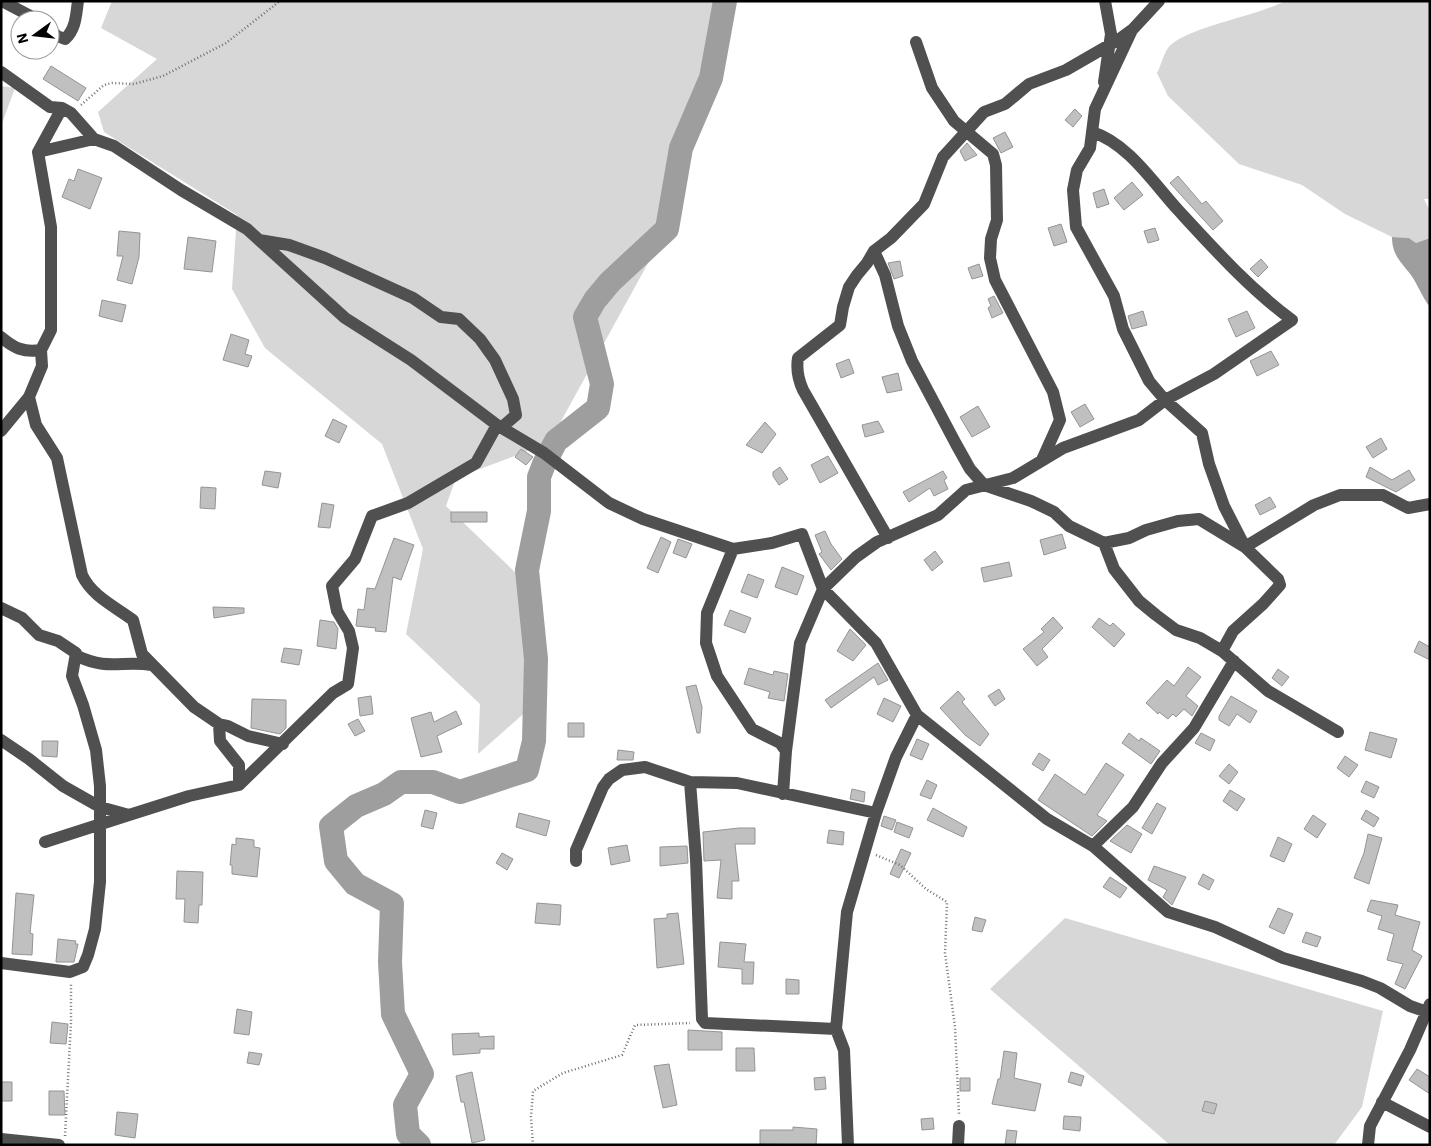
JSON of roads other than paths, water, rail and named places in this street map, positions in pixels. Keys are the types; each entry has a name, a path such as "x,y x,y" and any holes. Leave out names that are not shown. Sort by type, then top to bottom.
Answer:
{"street":[{"path":"2,1 19,10"},
{"path":"60,38 65,38 70,34 78,1"},
{"path":"1103,89 1111,34 1105,1"},
{"path":"888,538 803,390 796,366 798,358 840,325 843,307 850,287 874,251 891,238 924,204 943,157 984,112 1005,104 1029,84 1066,70 1109,45 1133,29 1159,1"},
{"path":"1133,29 1103,89 1093,116 1090,148 1076,170 1073,190 1076,227 1114,296 1123,329 1149,381 1165,400 1202,433 1224,506 1245,547"},
{"path":"916,42 932,88 954,121 993,154 996,165 998,205 991,239 990,258 995,280 1053,392 1060,420 1042,460"},
{"path":"1,72 50,107 66,110 94,139 114,146 181,190 247,229 345,318 411,360 499,426 548,457 609,502 635,515 733,549 772,543 802,534 823,589 876,643 917,715 1046,819 1093,846 1168,912 1214,927 1284,958 1362,981 1380,988 1410,1006 1428,1009 1410,1050 1370,1126 1368,1145"},
{"path":"1,431 29,397 42,366 41,350 51,330 52,277 50,227 38,152 66,110"},
{"path":"782,794 800,643 823,589 868,547 938,515 966,490 1013,478 1042,460 1086,438 1139,420 1165,400 1214,374 1292,320 1269,303 1194,226 1129,155 1104,136 1092,132"},
{"path":"38,152 94,139"},
{"path":"45,842 189,796 239,785 333,693 348,684 353,648 348,631 337,611 332,586 355,559 372,516 408,503 476,463 499,426 516,415 513,399 495,360 480,339 459,319 441,317 413,298 325,258 289,245 259,240"},
{"path":"874,251 885,275 898,326 912,361 970,469 984,485 1031,501 1054,512 1069,526 1104,543 1129,538 1146,530 1178,521 1199,519 1245,547 1278,579 1280,585 1263,604 1233,631 1222,651"},
{"path":"1,337 19,350 28,352 41,350"},
{"path":"29,397 36,426 57,458 82,575 92,592 133,620 142,654 194,707 219,724 228,726 248,736 283,744"},
{"path":"1245,547 1314,505 1340,495 1383,495 1408,508 1430,504"},
{"path":"1104,543 1114,569 1139,601 1176,630 1200,638 1222,651 1268,691 1338,732"},
{"path":"733,549 707,613 704,633 706,643 717,676 752,729 780,743 786,751"},
{"path":"1,608 22,618 39,635 58,641 73,650 77,656 101,665 152,664"},
{"path":"1,963 70,972 83,967 95,930 100,882 100,786 96,750 72,676 77,656"},
{"path":"1093,846 1133,808 1162,763 1194,728 1234,661"},
{"path":"848,1145 844,1050 836,1030 847,912 876,813 896,757 917,715"},
{"path":"219,724 220,741 239,765 239,785"},
{"path":"1,740 30,759 63,786 100,807 129,816"},
{"path":"576,861 576,850 603,786 622,770 645,766 690,782 737,783 876,813"},
{"path":"690,782 696,859 701,1014 705,1023 836,1030"},
{"path":"1382,1102 1430,1127"},
{"path":"958,1145 959,1126"},
{"path":"1,1139 59,1145"}],"waterway":[{"path":"419,1145 408,1134 405,1105 422,1074 393,1014 390,962 392,904 355,884 336,861 331,826 356,806 384,794 401,782 433,782 460,792 527,770 534,741 536,659 527,570 539,511 539,477 556,441 598,408 602,384 585,317 595,300 610,282 667,229 681,148 711,78 725,1"}]}
